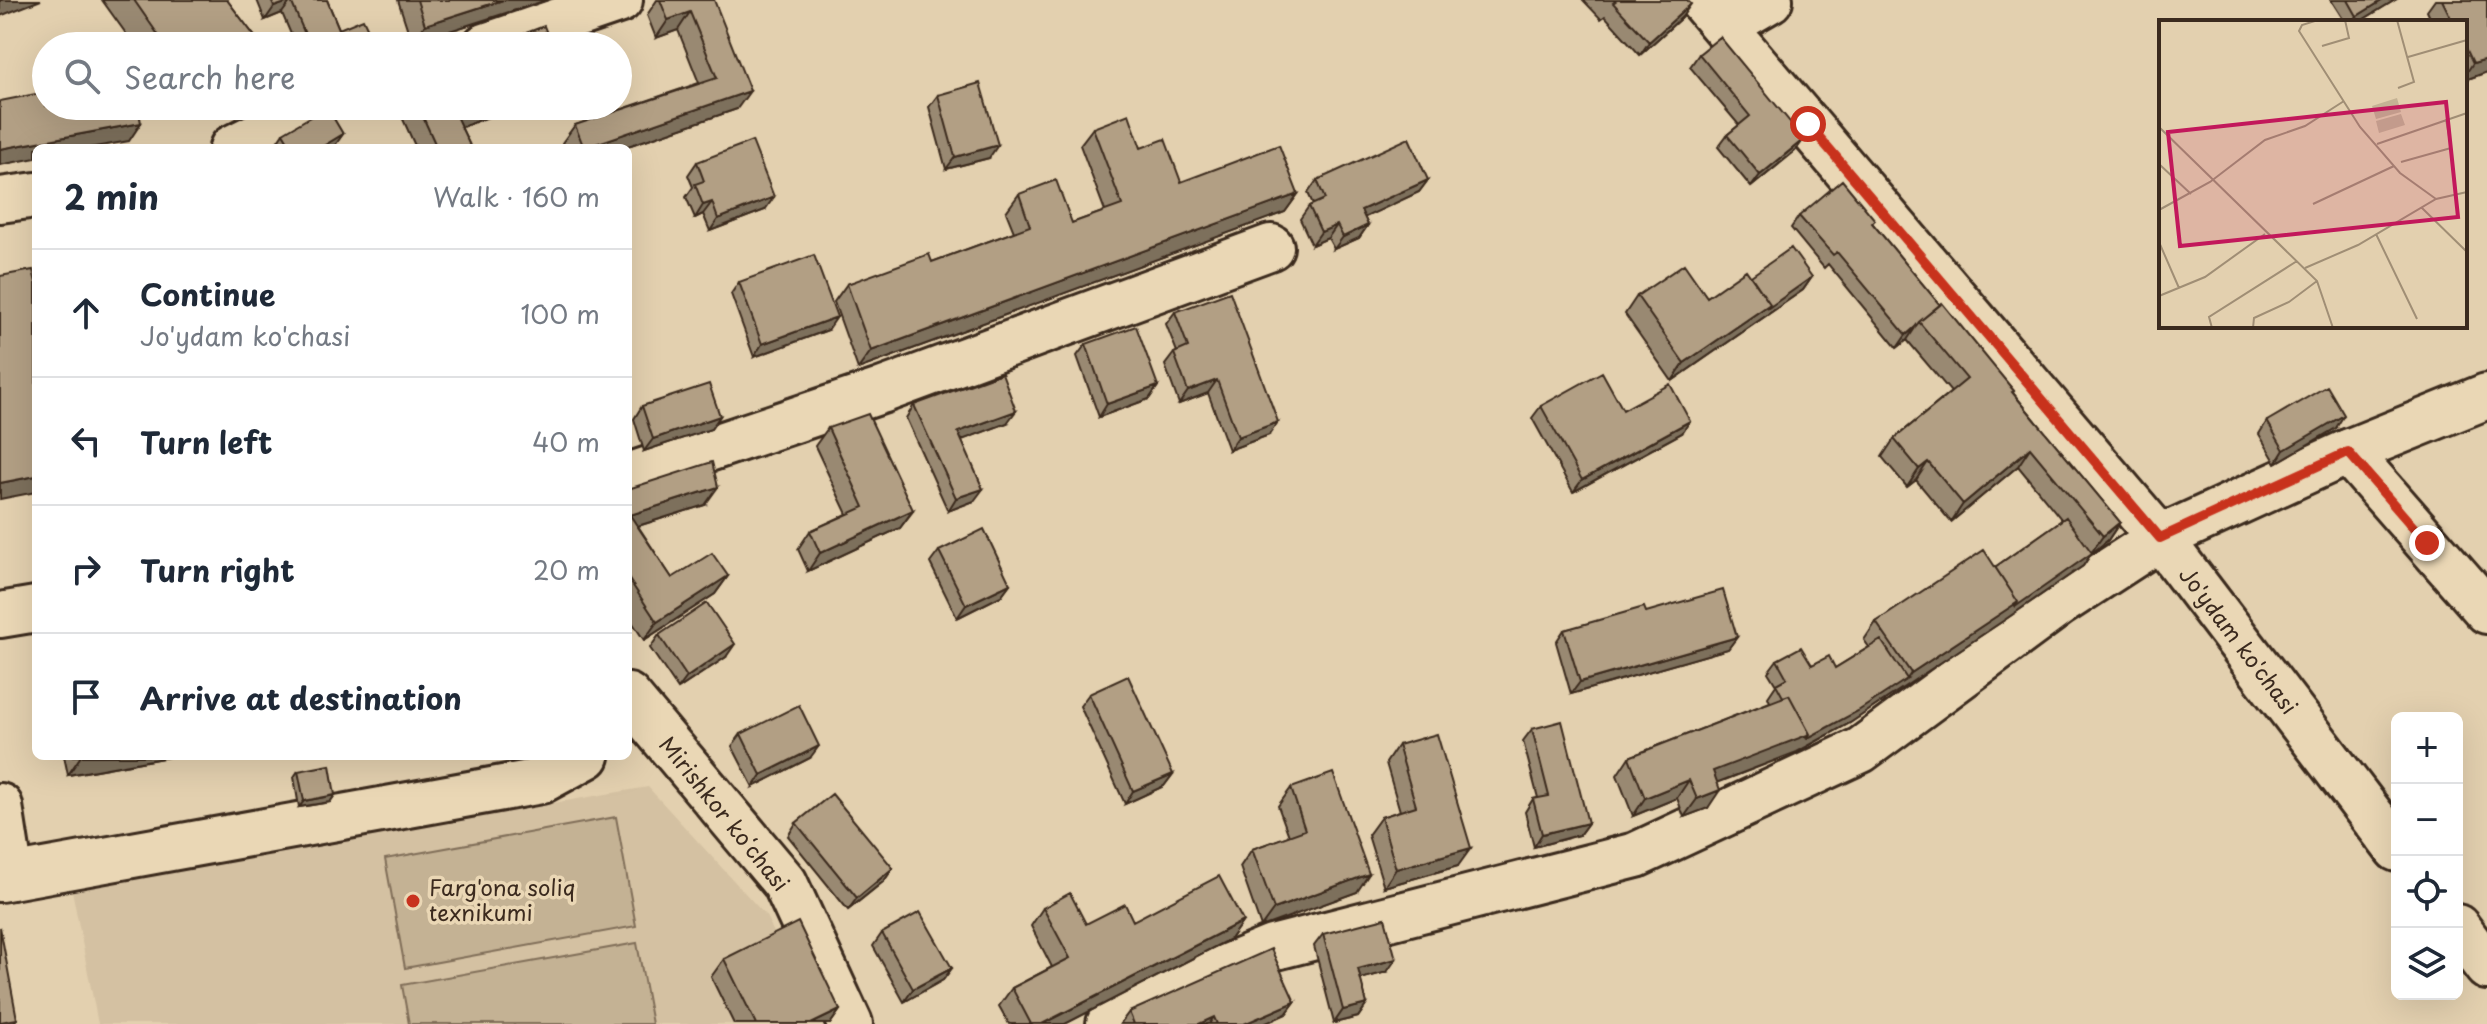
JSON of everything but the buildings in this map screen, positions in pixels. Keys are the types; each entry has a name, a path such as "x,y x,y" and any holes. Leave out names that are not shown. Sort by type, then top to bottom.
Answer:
{"street":[{"path":"526,32 620,0"},
{"path":"1713,13 1770,0"},
{"name":"Jo'ydam ko'chasi","path":"1713,13 2160,538 2391,841"},
{"path":"240,144 285,120"},
{"path":"0,200 32,196"},
{"path":"632,475 881,391 1271,247"},
{"path":"1109,1024 1192,981 1272,948 1650,849 1861,750 2060,603 2160,538 2348,452 2487,396"},
{"path":"2348,452 2487,611"},
{"path":"0,615 32,610"},
{"name":"Mirishkor koʻchasi","path":"635,718 785,883 850,1024"},
{"path":"0,806 6,878 541,781 580,760"},
{"path":"2458,928 2487,967"}],"shaded area":[{"name":"Farg'ona soliq texnikumi","path":"648,787 766,916 818,1024 98,1024 71,885"},
{"path":"616,817 636,926 405,968 385,859"},
{"path":"637,943 652,1024 409,1024 402,985"}],"place":[{"name":"Farg'ona soliq texnikumi","path":"413,901"}],"route":[{"path":"1808,124 2160,538 2348,452 2427,543"}]}
